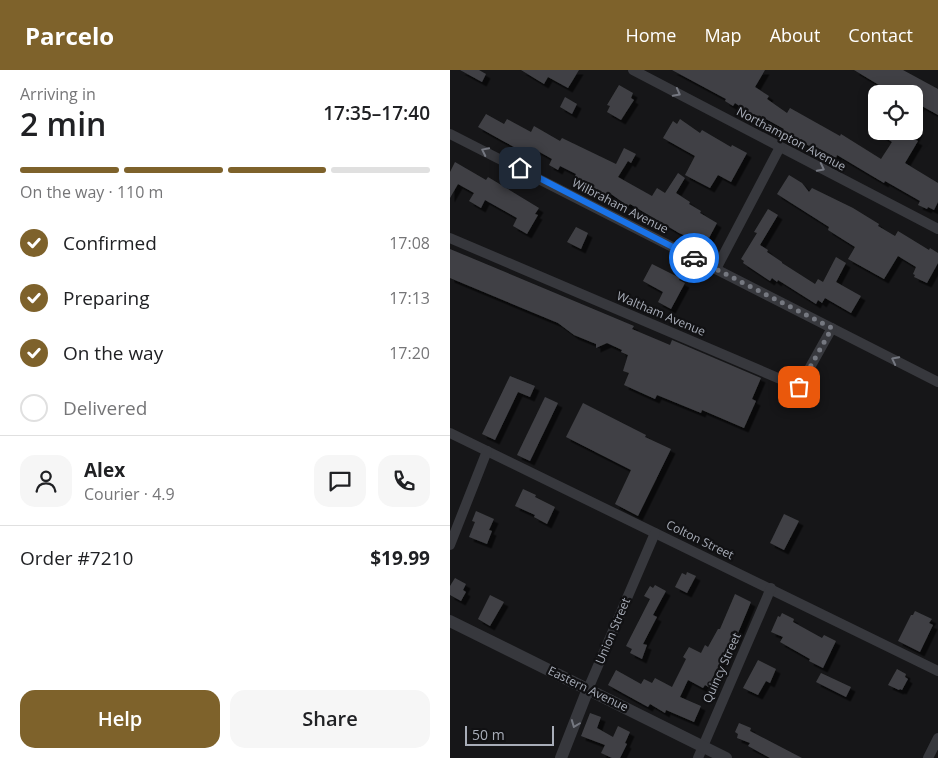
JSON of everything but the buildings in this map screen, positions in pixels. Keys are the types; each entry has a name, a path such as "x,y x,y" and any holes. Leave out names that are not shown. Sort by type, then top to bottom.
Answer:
{"street":[{"name":"Northampton Avenue","path":"634,70 938,229"},
{"name":"Wilbraham Avenue","path":"450,134 938,382"},
{"path":"716,269 780,147"},
{"name":"Waltham Avenue","path":"450,238 799,387 832,328"},
{"name":"Colton Street","path":"450,433 938,671"},
{"path":"450,545 487,451"},
{"name":"Union Street","path":"562,758 588,689 655,532"},
{"name":"Quincy Street","path":"700,752 771,588"},
{"name":"Eastern Avenue","path":"450,621 588,689 700,752 726,758"},
{"path":"928,758 938,738"}],"way so far":[{"path":"694,258 832,328 799,387"}],"route":[{"path":"520,168 694,258"}]}
